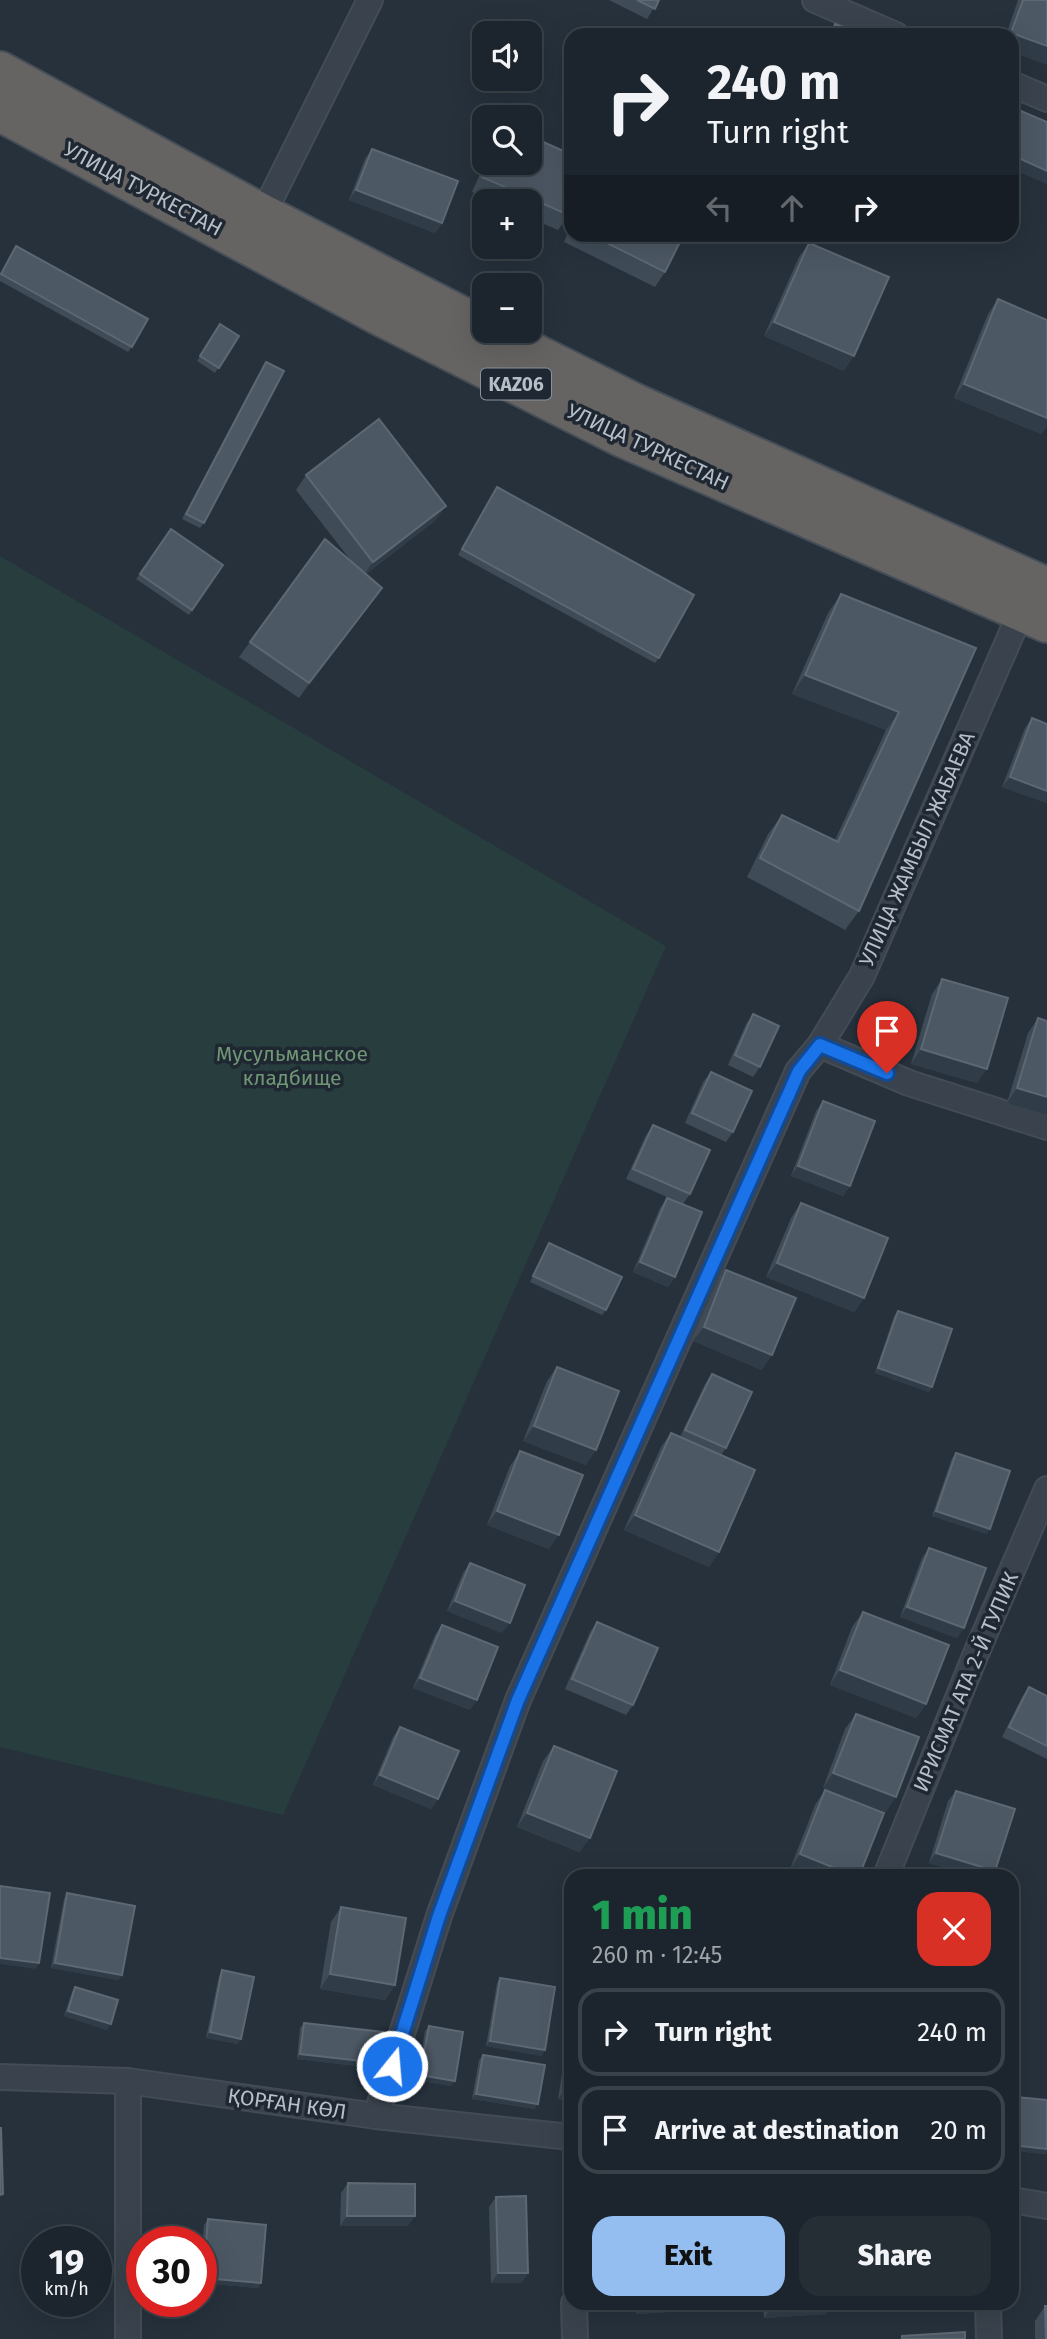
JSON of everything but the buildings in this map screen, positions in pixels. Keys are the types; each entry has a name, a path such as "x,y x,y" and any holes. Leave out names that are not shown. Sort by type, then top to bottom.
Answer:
{"highway":[{"name":"УЛИЦА ТУРКЕСТАН","path":"0,71 263,214 472,321"},
{"name":"УЛИЦА ТУРКЕСТАН","path":"0,112 378,315 621,437 1037,601"},
{"name":"УЛИЦА ТУРКЕСТАН","path":"514,343 1037,601"}],"street":[{"path":"263,214 370,0"},
{"path":"815,0 880,28"},
{"path":"1019,87 1047,99"},
{"name":"УЛИЦА ЖАМБЫЛ ЖАБАЕВА","path":"376,2116 439,1916 518,1700 799,1071 820,1045 862,976 1037,601"},
{"path":"820,1045 909,1083 1047,1127"},
{"name":"ИРИСМАТ АТА 2-Й ТУПИК","path":"889,1869 975,1656 1047,1489"},
{"name":"ҚОРҒАН КӨЛ","path":"0,2077 128,2081 376,2116 564,2136"},
{"path":"128,2081 128,2339"},
{"path":"1019,2201 1047,2206"},
{"path":"574,2310 575,2339"},
{"path":"988,2310 989,2339"}],"green space":[{"name":"Мусульманское кладбище","path":"0,556 666,946 283,1815 0,1747"}],"route":[{"path":"392,2066 439,1916 518,1700 799,1071 820,1045 887,1073"}]}
